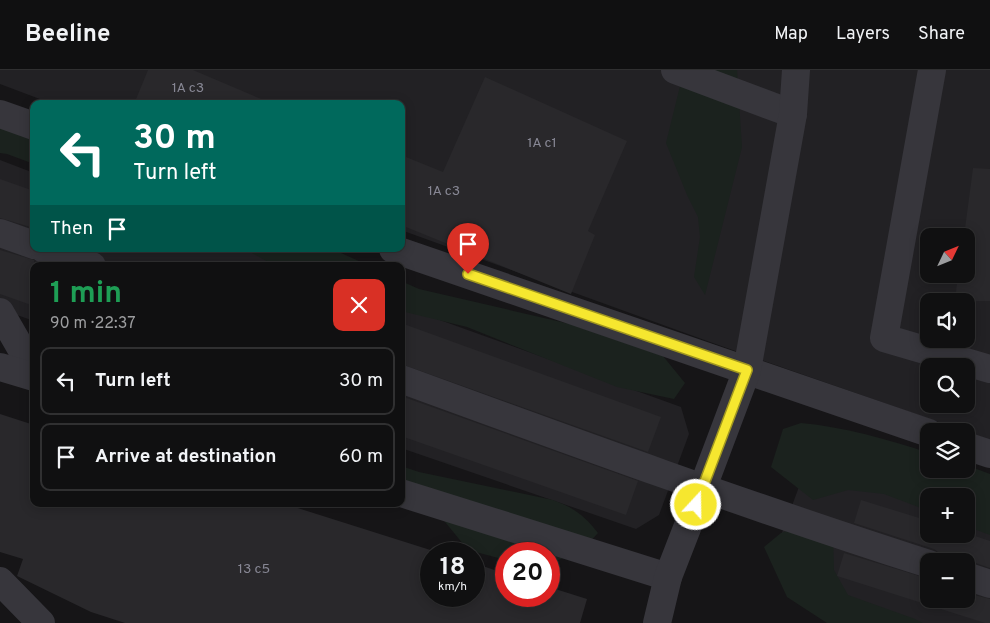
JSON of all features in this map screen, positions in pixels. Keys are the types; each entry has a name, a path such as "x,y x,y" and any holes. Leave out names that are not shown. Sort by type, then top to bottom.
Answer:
{"lane":[{"path":"675,70 793,114"},
{"path":"657,623 668,577 747,370 793,114 796,70"},
{"path":"932,70 884,338 990,369"},
{"path":"0,114 30,125"},
{"path":"0,233 30,244"},
{"path":"52,252 81,262"},
{"path":"402,252 920,430"},
{"path":"0,312 30,364"},
{"path":"0,367 30,376"},
{"path":"405,380 642,467 920,561"},
{"path":"975,449 990,454"},
{"path":"405,494 668,577"},
{"path":"975,579 990,584"},
{"path":"0,581 41,623"}],"shaded area":[{"path":"0,70 990,70 990,440 975,435 975,423 941,423 710,342 405,231 405,100 42,100 0,84"},
{"path":"677,70 737,70 742,147 705,295 694,277 700,237 698,217 666,143 680,86"},
{"path":"0,123 30,134 30,163 0,153"},
{"path":"0,160 30,171 30,252 252,252 281,262 30,262 30,320 0,309"},
{"path":"250,252 339,252 361,262 268,262"},
{"path":"405,283 419,289 570,324 663,356 685,383 674,399 617,387 467,327 405,312"},
{"path":"405,307 681,407 689,434 659,515 636,529 405,449"},
{"path":"801,423 833,427 920,450 920,478 975,478 975,468 990,474 990,535 975,529 975,488 920,488 920,508 884,494 848,490 813,500 771,467 783,429"},
{"path":"405,467 419,472 553,500 578,513 598,533 586,546 560,559 560,542 495,542 495,557 485,554 485,542 461,542 432,506 405,494"},
{"path":"803,476 920,496 920,543 975,543 975,512 990,517 990,623 919,623 790,581 773,557"},
{"path":"799,527 833,533 834,570 848,595 923,623 827,623 787,597 764,547 781,533"}],"building":[{"path":"148,70 193,70 264,100 136,100"},
{"path":"485,77 627,141 588,231 595,235 571,294 405,227 405,157 443,172"},
{"path":"973,168 990,169 990,301 975,301 975,293 956,293 957,283 975,283 975,228 965,228"},
{"path":"0,179 30,190 30,227 0,218"},
{"path":"0,250 34,260 34,262 30,262 30,305 0,294"},
{"path":"405,324 661,417 648,452 405,365"},
{"path":"405,397 638,481 626,515 405,437"},
{"path":"0,414 30,424 30,507 294,507 420,547 420,607 485,607 485,567 495,570 495,607 560,607 560,590 587,599 580,623 125,623 91,612 17,576 23,559 0,552"},
{"path":"861,500 920,518 920,543 975,543 975,536 990,541 990,568 975,563 975,553 940,553 934,549 854,523"},
{"path":"844,553 920,576 920,602 837,576"},
{"path":"975,595 990,599 990,623 938,608 975,608"}],"route":[{"path":"468,274 747,370 696,505"}]}
